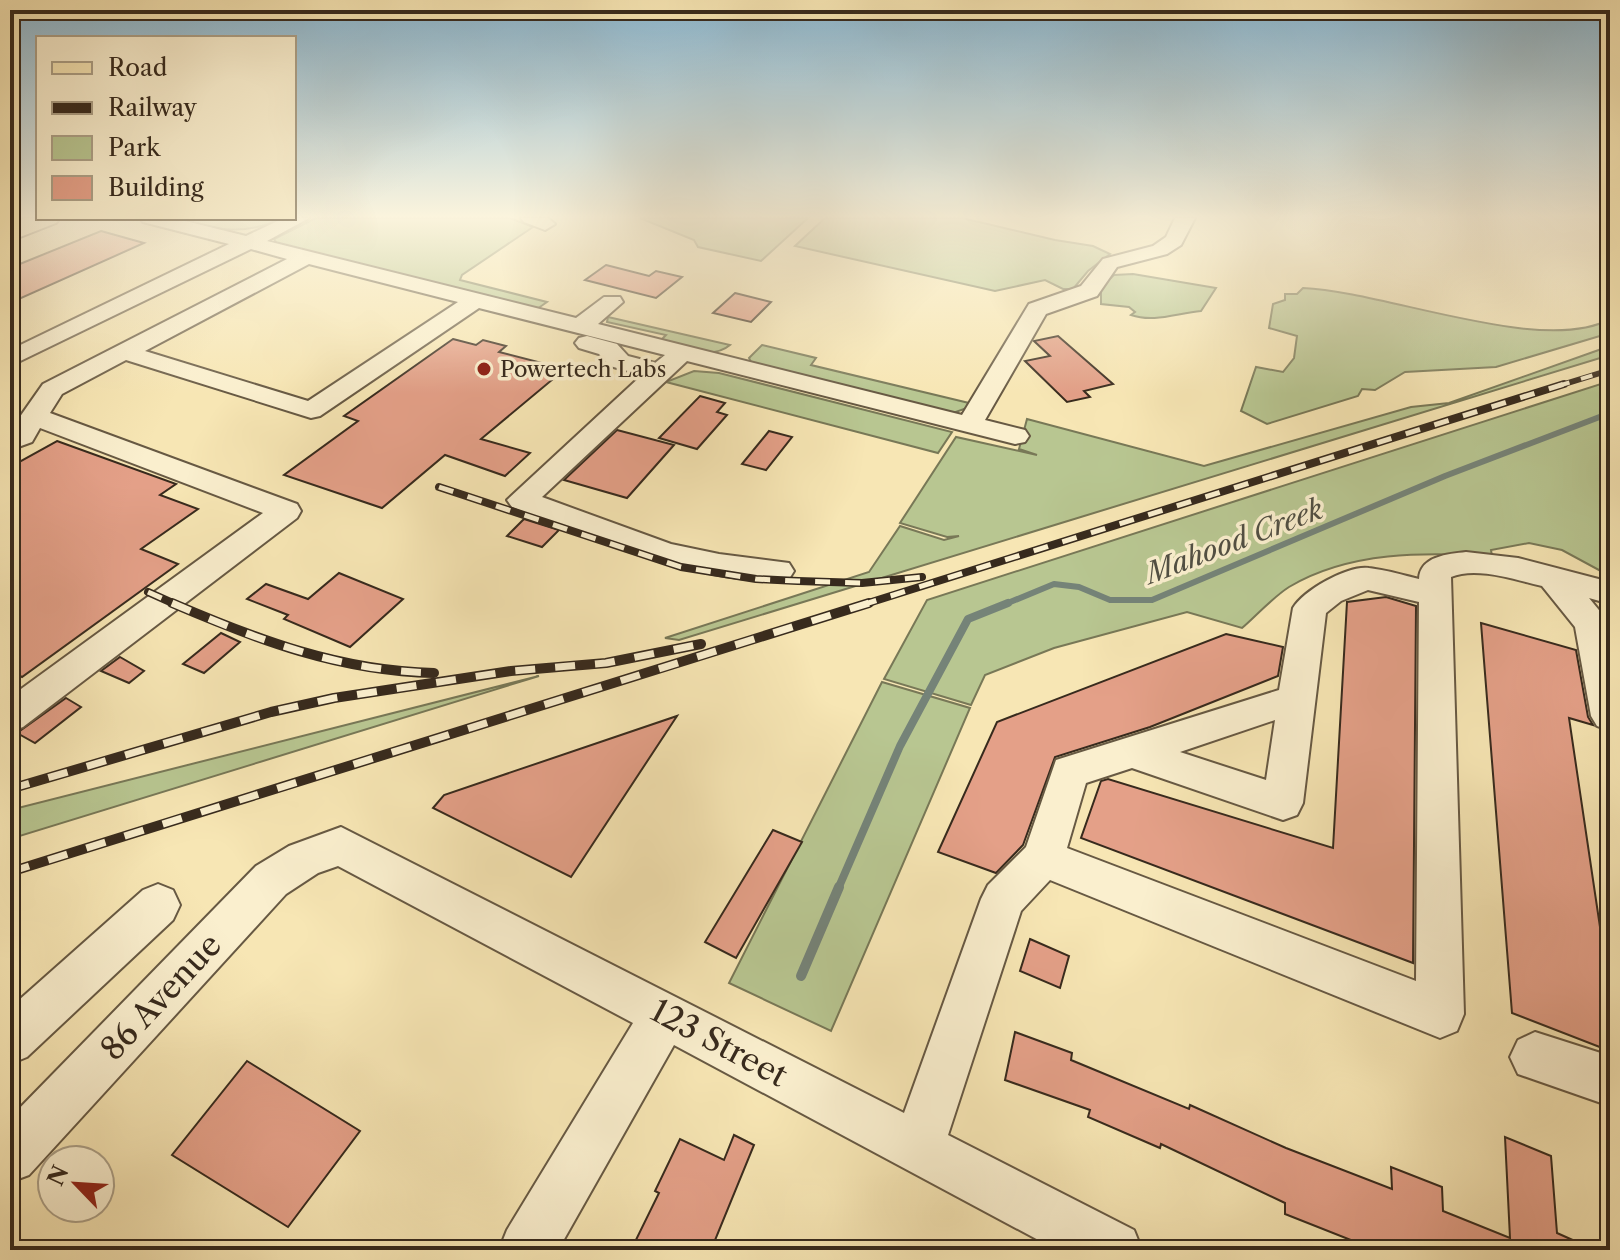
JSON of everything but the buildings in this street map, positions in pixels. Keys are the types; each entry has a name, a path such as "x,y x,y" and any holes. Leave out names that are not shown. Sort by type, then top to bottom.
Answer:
{"street":[{"path":"10,359 177,277"},
{"path":"10,442 22,436 52,389 269,277"},
{"path":"385,277 504,307 497,327 577,347 592,334 612,302"},
{"path":"969,425 1037,309 1089,291 1100,277"},
{"path":"124,352 311,410 476,300"},
{"path":"592,334 682,352 1015,436"},
{"path":"592,334 619,361 660,372"},
{"path":"682,352 522,500 665,553 719,565 778,571"},
{"path":"10,717 286,511 35,417"},
{"path":"1043,858 1440,1014 1435,573 1438,567 1452,562 1477,563 1553,577 1610,593"},
{"path":"1553,577 1591,624 1610,716"},
{"path":"1133,752 1283,803 1310,608 1329,593 1366,578 1433,594"},
{"path":"918,1148 1003,899 1043,858 1070,772 1296,699"},
{"name":"123 Street","path":"323,852 341,846 918,1148 1058,1236 1114,1250"},
{"name":"86 Avenue","path":"10,1156 271,880 304,859 323,852"},
{"path":"10,1040 158,905"},
{"path":"527,1250 665,1015"},
{"path":"1535,1057 1610,1081"}],"green space":[{"path":"407,277 461,277 460,280 547,302 537,309"},
{"path":"932,277 1083,277 1073,289 1063,289 1045,280 995,291"},
{"path":"1112,277 1150,277 1216,288 1201,311 1148,318 1131,315 1135,312 1129,307 1101,304 1101,287"},
{"path":"1303,288 1376,299 1505,326 1545,330 1581,328 1610,319 1610,333 1496,367 1405,372 1375,390 1362,389 1358,396 1267,424 1241,411 1256,367 1283,372 1294,358 1297,336 1269,328 1273,304 1285,300 1285,294 1297,294"},
{"path":"608,317 730,345 714,352 687,349 660,341 666,335 607,322"},
{"path":"762,345 816,358 811,365 969,403 967,408 953,413 753,366 749,358"},
{"path":"1610,346 1610,355 679,640 665,638 869,572 900,526 944,540 959,536 947,537 900,523 956,437 1037,455 1019,449 1027,419 1204,466 1411,407 1449,403"},
{"path":"694,371 719,373 952,432 938,453 666,382"},
{"path":"1610,381 1610,576 1562,550 1529,543 1491,550 1492,556 1388,556 1337,566 1312,575 1283,591 1242,628 1187,612 1054,648 985,675 971,705 884,679 927,600"},
{"path":"539,676 10,839 10,810"},
{"path":"882,682 970,708 831,1031 729,983"}],"waterway":[{"name":"Mahood Creek","path":"1003,605 1054,584 1079,587 1110,600 1152,600 1445,476 1610,413"},
{"name":"Mahood Creek","path":"1003,605 1008,603"},
{"name":"Mahood Creek","path":"838,889 900,746 968,619 1003,605"},
{"name":"Mahood Creek","path":"801,976 839,887"}],"railway":[{"path":"1558,386 1610,370"},
{"path":"862,605 1564,384"},
{"path":"439,487 681,567 756,579 798,581 862,583 922,577"},
{"path":"148,592 177,605"},
{"path":"172,603 268,641 332,660 399,671 434,673"},
{"path":"10,872 869,603"},
{"path":"10,789 271,712 334,698 511,671 606,663 701,644"}],"place":[{"name":"Powertech Labs","path":"484,369"}]}
